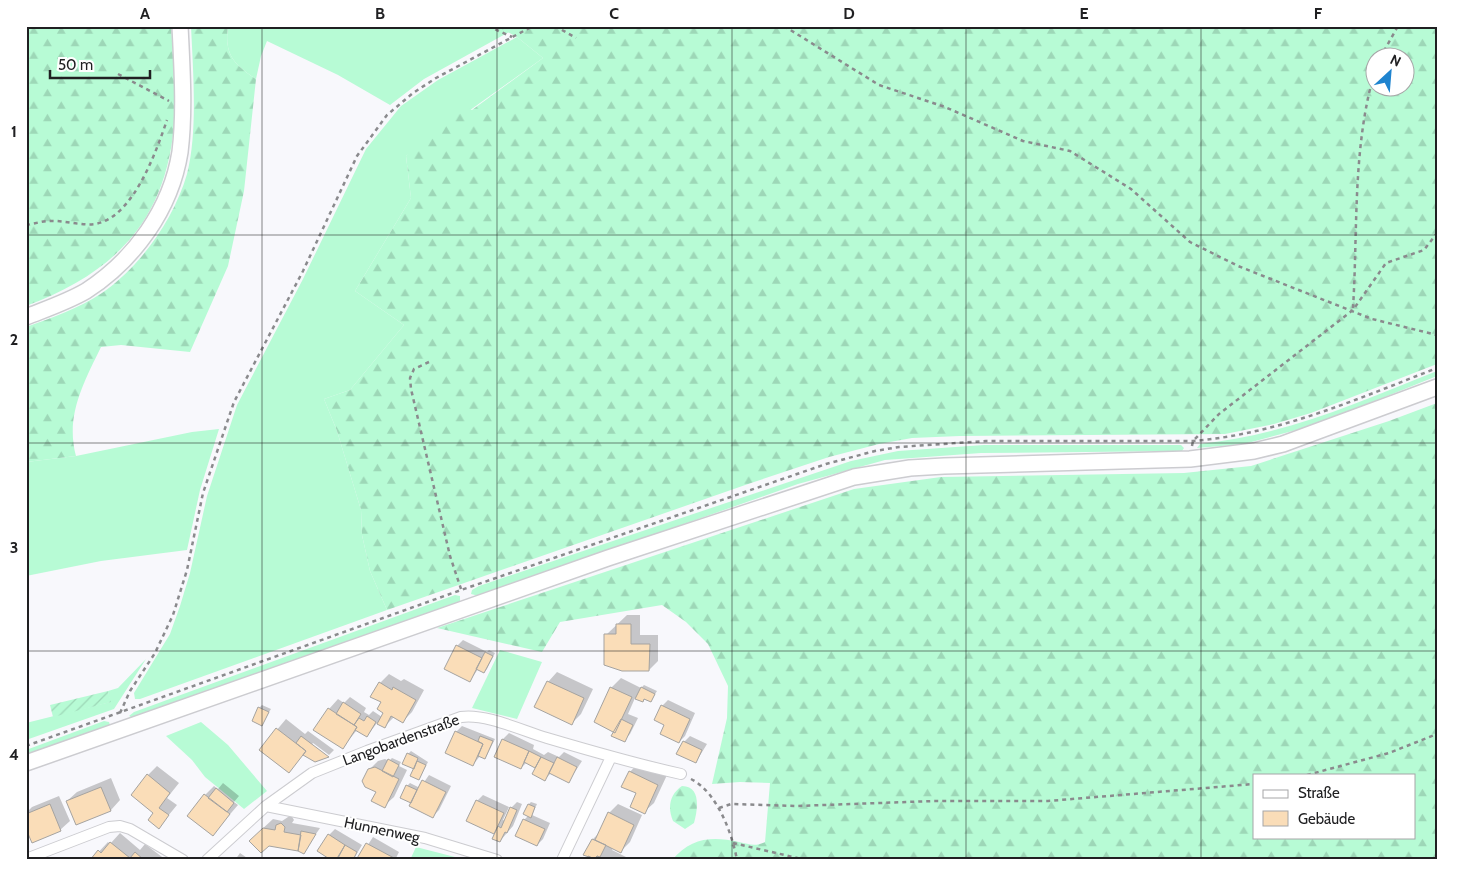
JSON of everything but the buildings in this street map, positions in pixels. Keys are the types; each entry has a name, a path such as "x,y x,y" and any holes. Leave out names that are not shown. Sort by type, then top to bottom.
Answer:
{"main road":[{"path":"26,317 63,302 101,280 132,252 146,235 168,194 176,174 180,152 182,100 180,26"},
{"path":"26,763 580,568 854,477 936,466 1190,459 1254,451 1283,444 1437,387"}],"street":[{"name":"Langobardenstraße","path":"207,860 266,806 312,773 367,751 467,716 495,722 611,757 681,774"},
{"path":"562,860 611,757"},
{"name":"Hunnenweg","path":"266,806 425,838 497,860"},
{"path":"26,860 109,827 120,826 130,829 183,860"}],"path":[{"path":"488,26 512,36"},
{"path":"26,746 120,713 130,691 155,653 173,615 187,570 203,493 234,402 302,271 357,156 387,115 413,93 436,78 533,26"},
{"path":"555,26 576,38"},
{"path":"784,26 879,85 945,107 1022,141 1070,151 1131,190 1190,242 1238,266 1395,326 1437,335"},
{"path":"1386,48 1398,26"},
{"path":"118,74 170,102 182,100"},
{"path":"1353,310 1361,134 1367,98"},
{"path":"26,225 49,221 95,224 112,219 132,196 153,160 169,111"},
{"path":"1193,441 1219,414 1353,310 1386,263 1424,250 1437,233"},
{"path":"428,362 414,369 410,378 411,389 450,556 461,590"},
{"path":"1311,774 1389,753 1437,734"},
{"path":"681,774 699,783 719,808 737,860"},
{"path":"719,808 731,804 797,806 1048,801 1253,784"},
{"path":"733,844 806,860"}],"green space":[{"path":"26,26 171,26 175,101 174,126 169,160 159,190 146,216 130,240 109,260 85,277 57,293 26,306"},
{"path":"191,26 228,26 229,52 232,58 256,79 244,191 228,266 190,352 121,345 101,347 88,373 75,413 73,441 76,456 26,462 26,327 84,303 102,293 116,282 143,255 154,240 174,208 181,191 187,174 193,139 194,81"},
{"path":"228,26 496,26 509,32 424,79 390,105 338,75 267,41 261,56 256,79 232,58 229,52 227,36"},
{"path":"496,26 1437,26 1437,364 1311,413 1274,424 1225,434 960,436 912,438 879,444 829,457 751,483 387,610 370,571 362,535 361,510 337,431 324,399 350,390 404,325 355,291 411,198 406,156 458,104 472,110 543,58 517,37"},
{"path":"517,37 543,58 406,156 411,198 355,291 404,325 350,390 324,399 337,431 361,510 362,535 370,571 387,610 140,699 135,699 134,693 170,634 180,606 190,573 207,496 237,405 303,279 366,149 401,106 438,80"},
{"path":"1437,371 1437,376 1315,425 1244,444 1197,448 1200,444 1232,440 1321,416"},
{"path":"1437,403 1437,860 672,860 687,847 702,840 719,839 755,845 765,842 770,783 740,782 712,784 727,718 728,686 708,644 686,622 662,605 560,622 542,652 437,628 854,489 941,477 1184,473 1251,466 1389,421"},
{"path":"219,429 200,490 187,550 101,561 26,576 26,462 76,456 192,432"},
{"path":"984,445 1181,445 1184,448 1182,451 981,453 885,460 798,484 479,596 471,594 472,590 479,586 851,461 898,451"},
{"path":"455,595 460,596 460,602 133,718 129,716 134,712"},
{"path":"500,650 542,662 517,719 472,708"},
{"path":"146,659 114,709 26,740 26,723 110,702 108,691 118,688"},
{"path":"108,691 111,702 53,717 50,705"},
{"path":"104,721 109,722 110,725 26,757 26,750"},
{"path":"201,722 228,745 267,791 244,809 205,777 192,760 166,736"},
{"path":"682,786 692,790 697,799 694,823 685,829 673,821 670,811 672,797"},
{"path":"416,847 455,857 454,860 410,860"}]}
